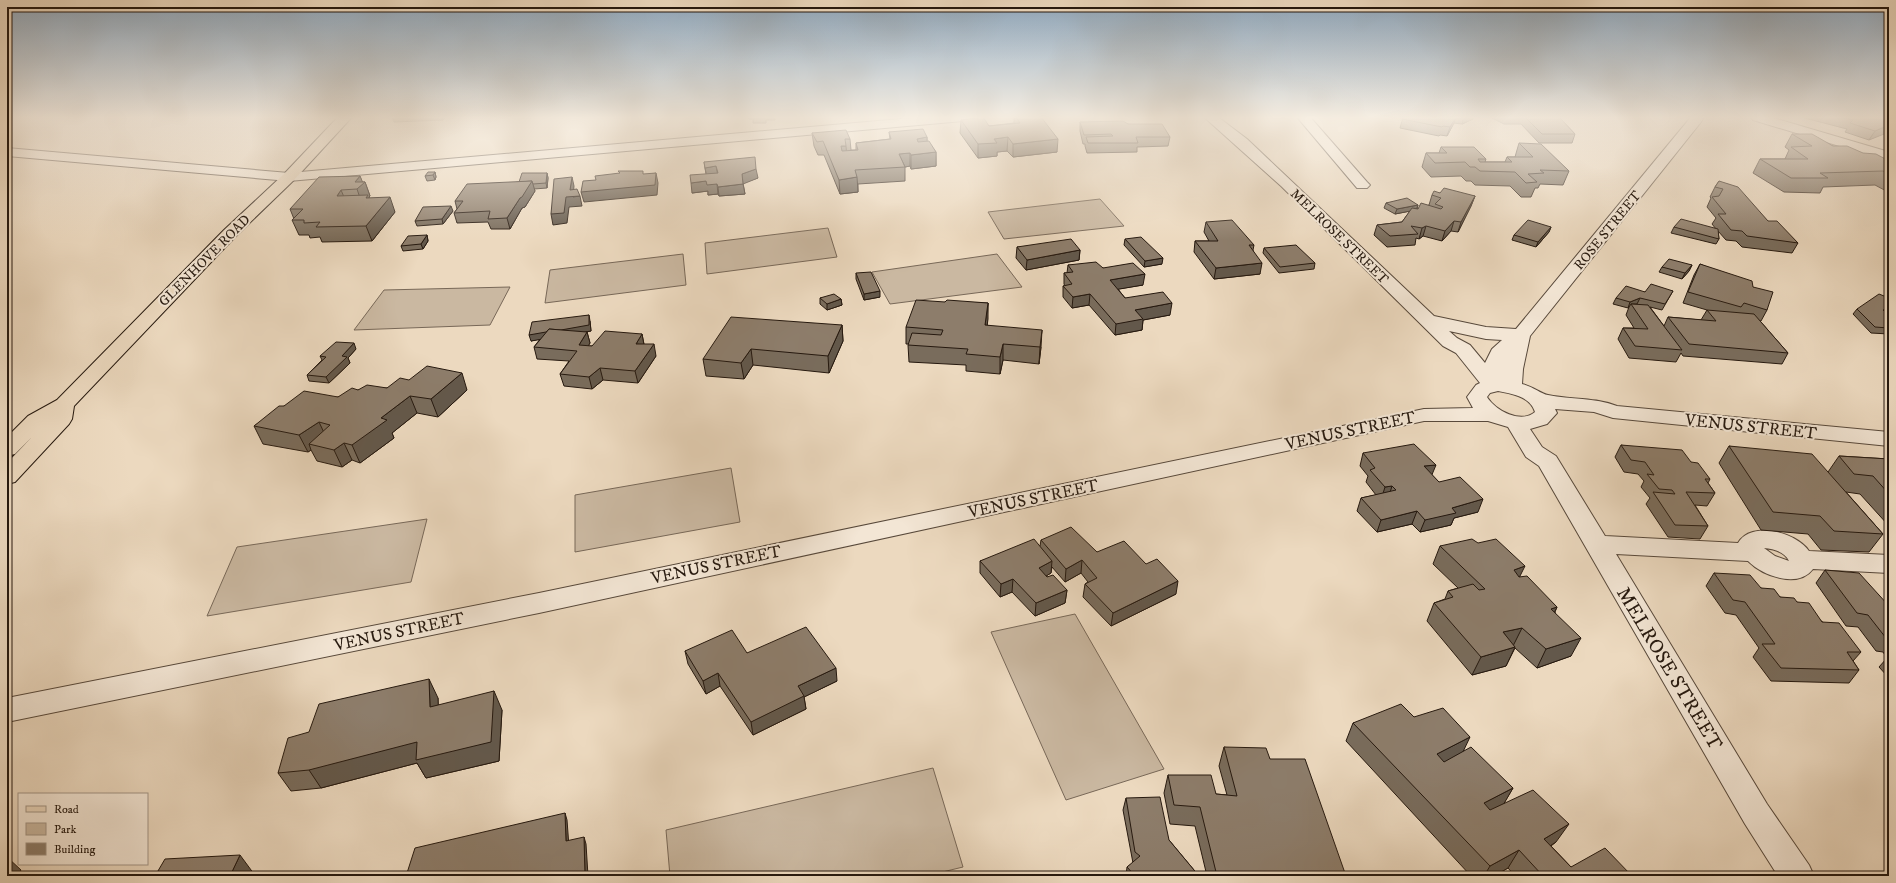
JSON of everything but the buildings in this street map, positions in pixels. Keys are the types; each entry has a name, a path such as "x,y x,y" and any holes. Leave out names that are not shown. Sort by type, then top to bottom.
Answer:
{"main road":[{"name":"GLENHOVE ROAD","path":"7,449 36,420 64,404 230,233 307,158"},
{"name":"GLENHOVE ROAD","path":"7,476 61,419 64,404"}],"street":[{"path":"71,158 289,177 500,158"},
{"name":"MELROSE STREET","path":"1259,158 1430,321 1450,342 1451,352 1492,389 1479,402 1484,409 1493,414"},
{"path":"1339,158 1362,185"},
{"name":"ROSE STREET","path":"1520,338 1664,158"},
{"path":"1430,321 1486,333 1520,338 1513,369 1492,389"},
{"path":"1492,389 1533,395 1534,414 1493,414"},
{"name":"VENUS STREET","path":"1424,415 1429,410 1492,389"},
{"name":"VENUS STREET","path":"1534,414 1605,415 1613,412 1889,439"},
{"name":"VENUS STREET","path":"7,710 168,679 1424,415 1493,414"},
{"name":"MELROSE STREET","path":"1534,414 1534,452 1548,461 1756,814 1795,875"},
{"path":"1597,544 1753,553 1770,565 1781,569 1792,570 1799,569 1803,564 1802,559 1889,564"}],"green space":[{"path":"1100,199 1124,226 1004,239 988,212"},
{"path":"828,228 837,257 707,274 705,243"},
{"path":"683,254 686,285 545,303 550,270"},
{"path":"997,254 1022,287 890,304 872,272"},
{"path":"510,287 490,325 354,330 384,290"},
{"path":"731,468 740,522 575,552 575,495"},
{"path":"427,519 411,582 207,616 237,547"},
{"path":"1075,614 1164,769 1066,800 991,632"},
{"path":"933,768 963,867 926,876 670,876 666,830"}]}
